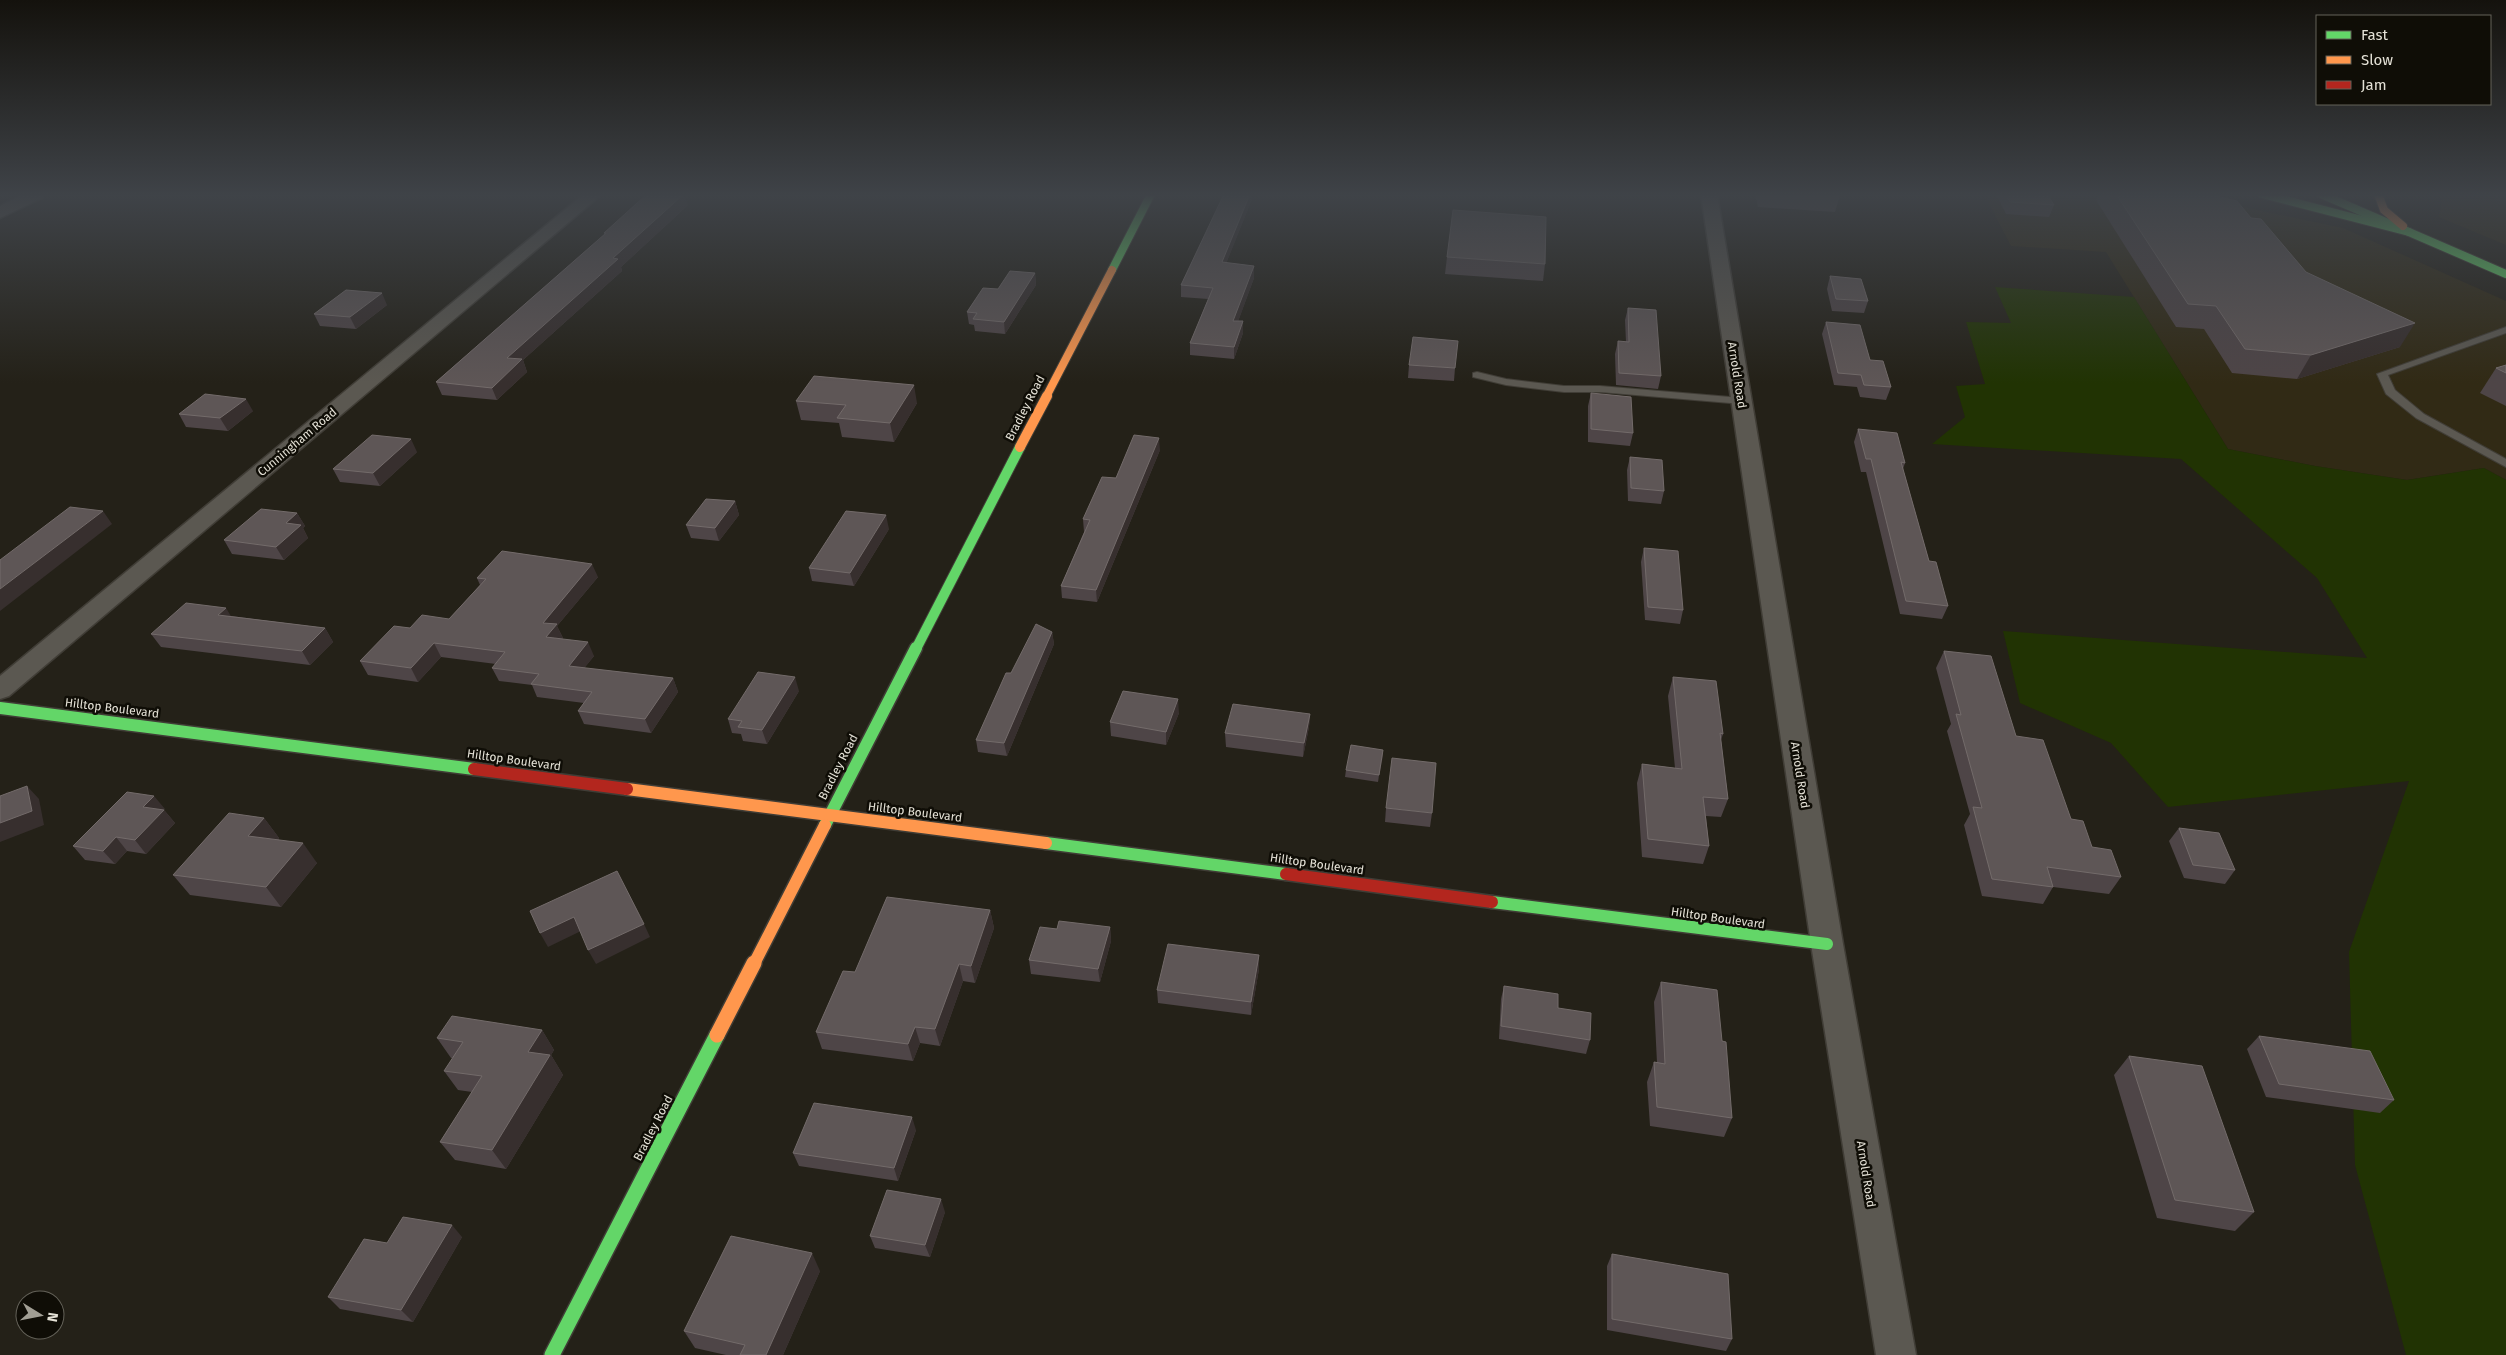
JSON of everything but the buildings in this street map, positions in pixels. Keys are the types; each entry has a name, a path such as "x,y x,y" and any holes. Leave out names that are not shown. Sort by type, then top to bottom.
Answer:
{"main road":[{"name":"Bradley Road","path":"552,1355 1118,257"},
{"path":"2467,257 2506,274"},
{"name":"Hilltop Boulevard","path":"0,708 1787,941 1827,944"}],"street":[{"name":"Cunningham Road","path":"0,690 518,257"},
{"name":"Arnold Road","path":"1719,257 1827,944 1896,1355"}],"lane":[{"path":"2506,330 2382,374 2390,392 2420,416 2506,464"},
{"path":"1477,375 1506,382 1564,389 1600,389 1742,401"}],"shaded area":[{"path":"2109,257 2408,257 2506,301 2506,480 2484,468 2407,480 2315,466 2228,449"}],"green space":[{"path":"1995,287 2134,297 2228,449 2315,466 2407,480 2484,468 2506,480 2506,1355 2406,1355 2355,1165 2349,952 2409,781 2168,807 2111,743 2020,703 2003,631 2367,658 2317,578 2181,459 1932,444 1965,417 1956,386 1985,384 1966,322 2011,323"}],"traffic: fast":[{"path":"1112,270 1119,257"},
{"path":"2467,257 2506,274"},
{"path":"825,825 1020,447"},
{"path":"0,708 474,769"},
{"path":"1046,843 1286,874"},
{"path":"1492,902 1797,942 1827,944"},
{"path":"552,1355 717,1035"}],"traffic: slow":[{"path":"1020,447 1112,270"},
{"path":"627,789 1046,843"},
{"path":"717,1035 825,825"}],"traffic: jam":[{"path":"474,769 627,789"},
{"path":"1286,874 1492,902"}]}
